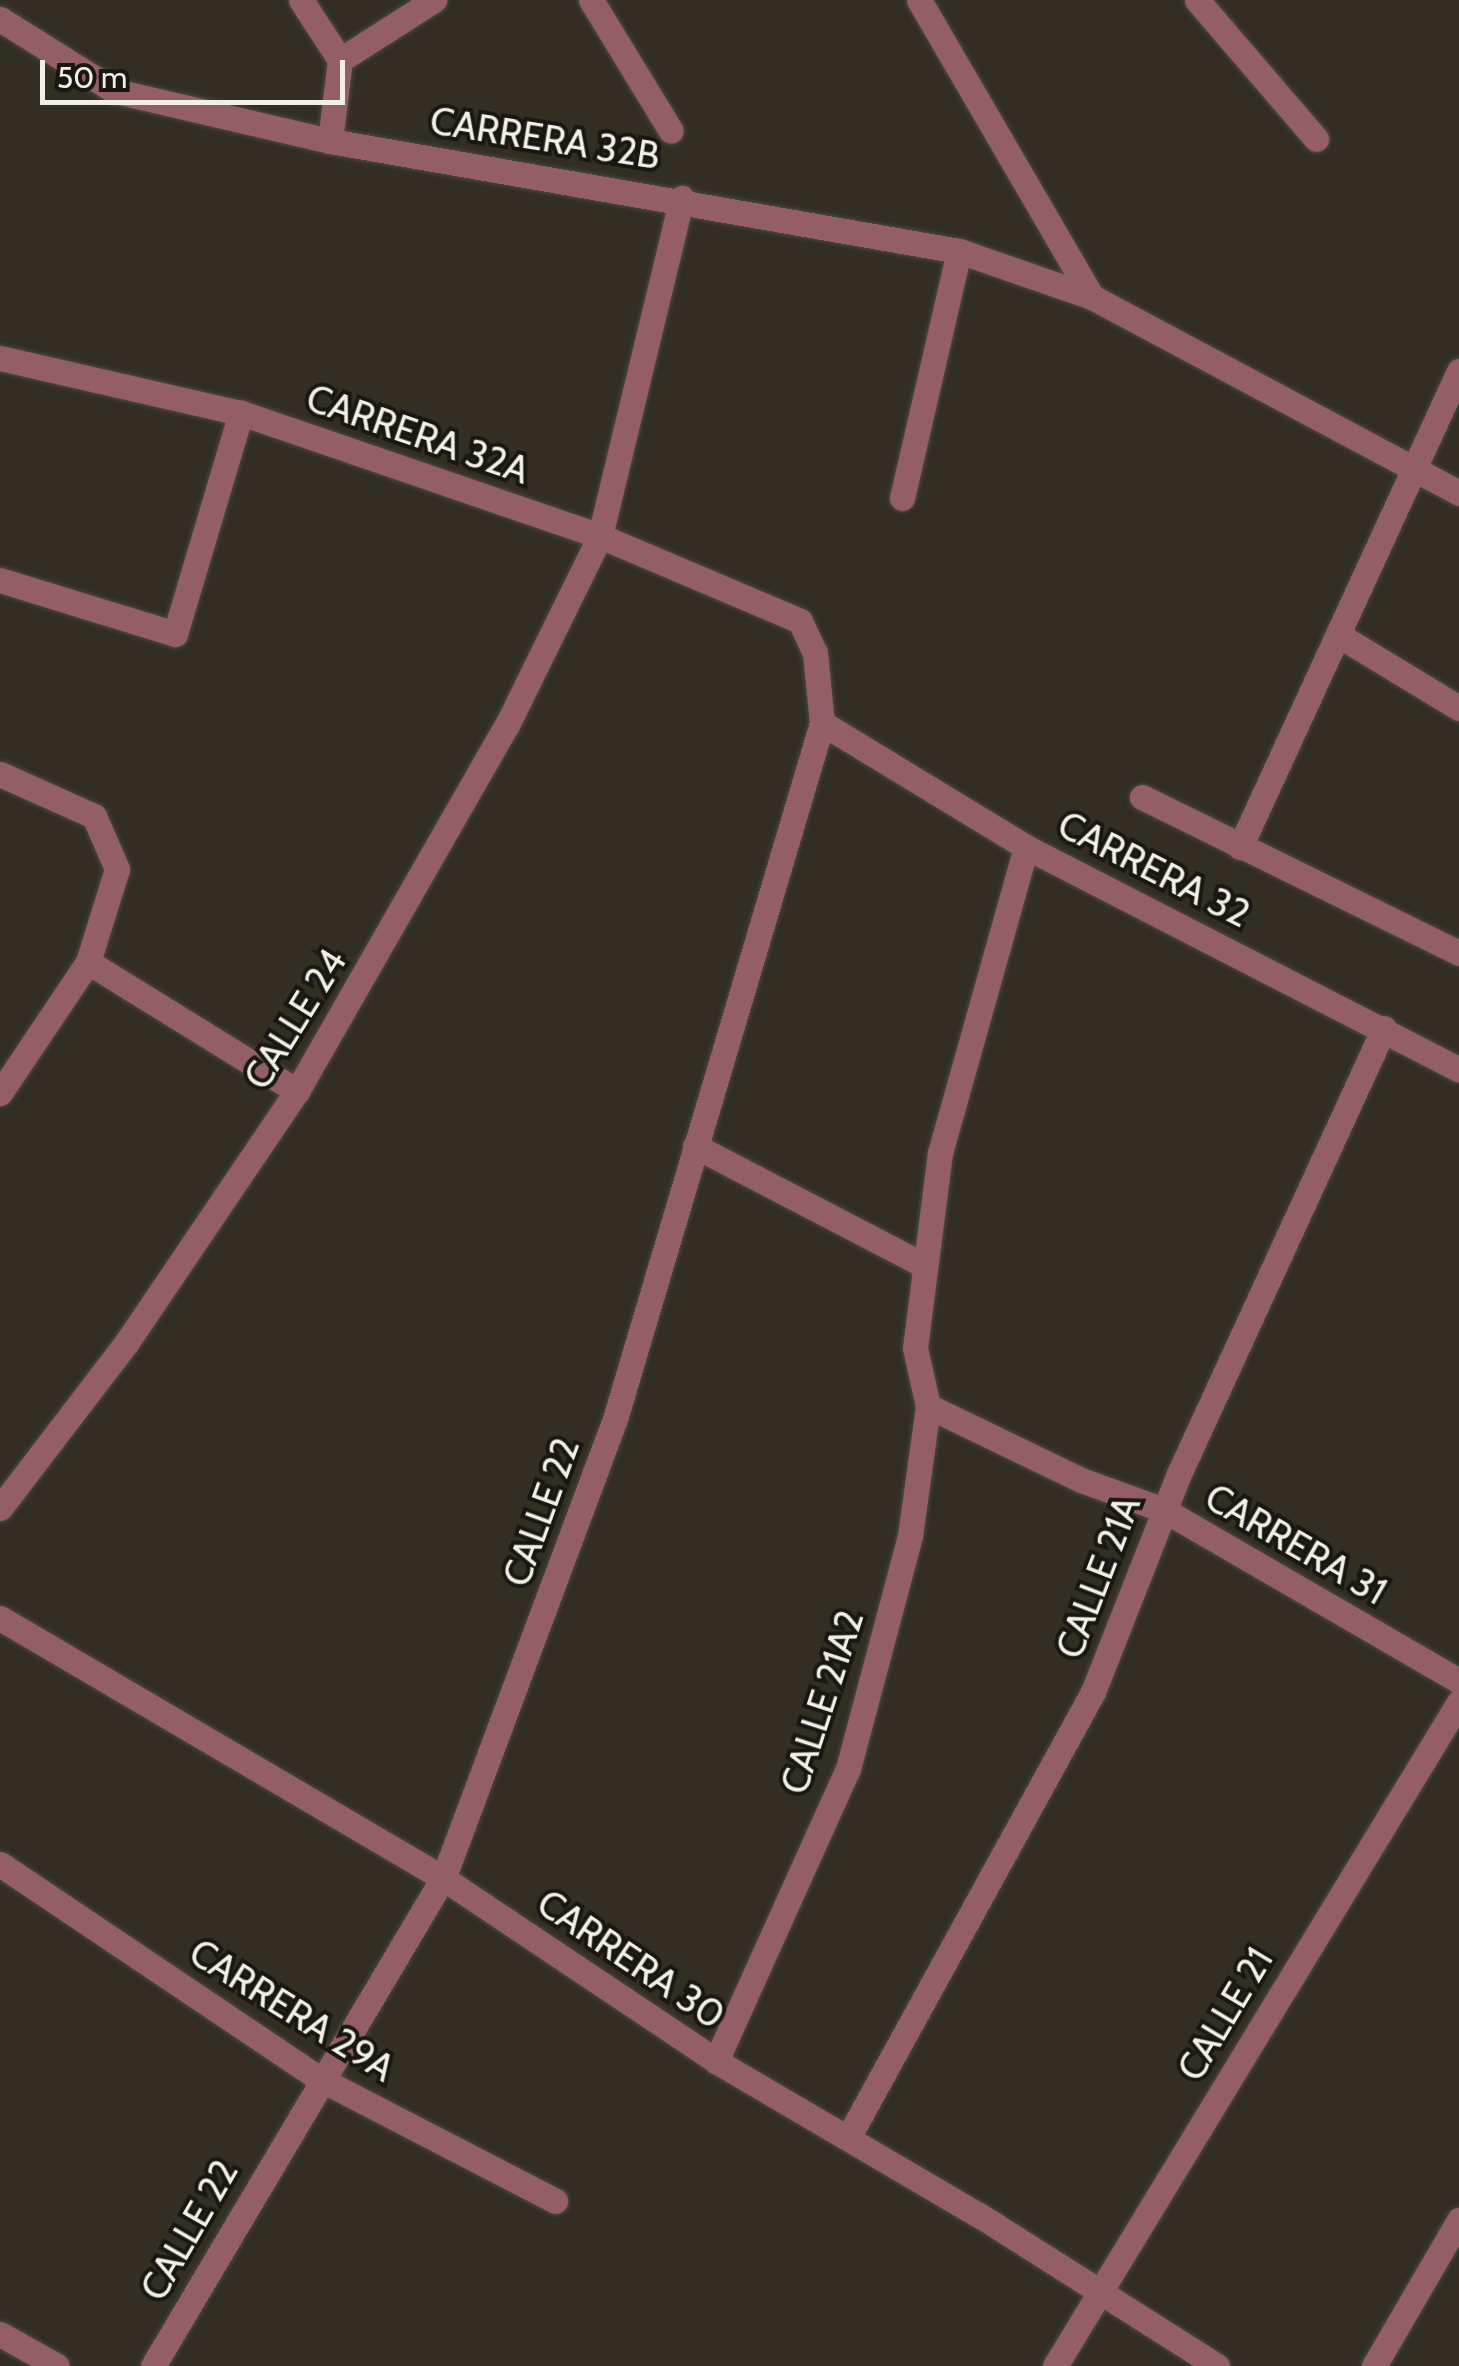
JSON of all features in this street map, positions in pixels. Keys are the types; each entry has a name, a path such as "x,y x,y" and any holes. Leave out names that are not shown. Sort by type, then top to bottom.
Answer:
{"street":[{"path":"301,0 340,60 330,141"},
{"path":"340,60 434,0"},
{"path":"590,0 670,131"},
{"path":"919,0 1092,297"},
{"path":"1197,0 1316,139"},
{"name":"CARRERA 32B","path":"0,19 115,91 330,141 682,198 959,252 1092,297 1412,463 1459,493"},
{"name":"CALLE 24","path":"0,1508 127,1342 297,1091 480,776 600,536 682,198"},
{"path":"902,498 959,252"},
{"name":"CARRERA 32A","path":"0,358 241,414 600,536 800,620"},
{"path":"1240,847 1340,636 1412,463 1459,372"},
{"path":"0,580 175,634 241,414"},
{"name":"CALLE 22","path":"154,2366 442,1878 615,1420 822,724 815,653 800,620"},
{"path":"1340,636 1459,708"},
{"name":"CARRERA 32","path":"822,724 1026,847 1459,1070"},
{"path":"0,774 94,816 117,869 88,962 0,1093"},
{"path":"1142,797 1459,953"},
{"path":"928,1406 915,1348 922,1264 940,1153 1026,847"},
{"path":"88,962 297,1091"},
{"name":"CALLE 21A","path":"848,2136 1093,1692 1164,1510 1384,1028"},
{"path":"696,1146 922,1264"},
{"name":"CARRERA 31","path":"928,1406 1081,1480 1164,1510 1459,1681"},
{"name":"CALLE 21A2","path":"716,2061 848,1769 910,1536 928,1406"},
{"name":"CARRERA 30","path":"0,1618 442,1878 716,2061 848,2136 1098,2296 1217,2366"},
{"name":"CALLE 21","path":"1055,2366 1459,1702"},
{"name":"CARRERA 29A","path":"0,1864 320,2079 555,2201"},
{"path":"1374,2366 1459,2220"},
{"path":"0,2334 57,2366"}]}
